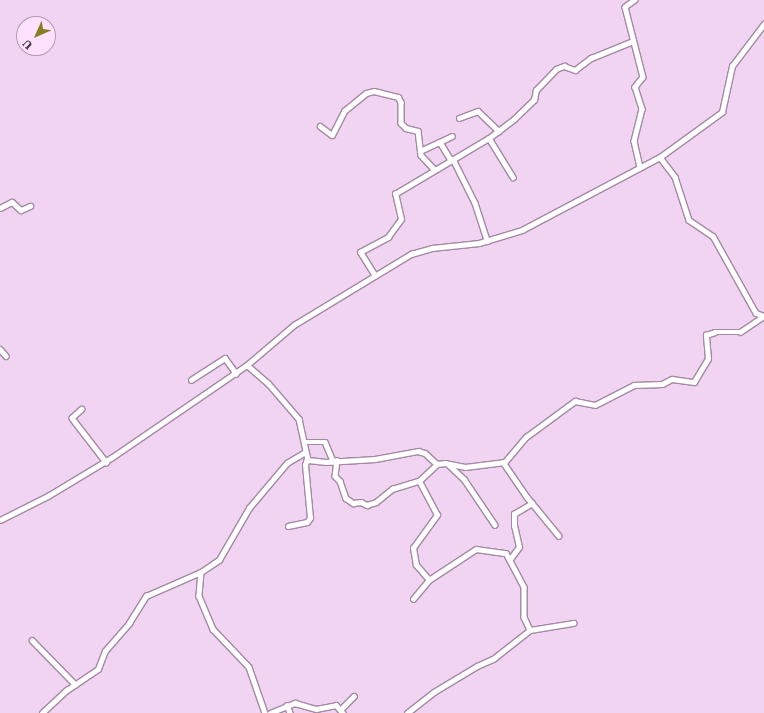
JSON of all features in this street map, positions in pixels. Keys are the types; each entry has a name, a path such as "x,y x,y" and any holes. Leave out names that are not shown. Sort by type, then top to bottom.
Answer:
{"street":[{"path":"635,0 625,7 643,77 635,88 642,109 634,141 640,167"},
{"path":"0,520 48,496 106,462 247,365 294,325 420,250 487,241 538,223 660,157 722,112 732,66 764,24"},
{"path":"375,276 360,252 388,237 401,219 395,194 499,131 534,100 536,90 556,69 564,66 575,70 591,58 633,41"},
{"path":"320,126 332,135 347,107 363,94 376,91 400,99 401,123 406,128 418,131 422,157 434,169"},
{"path":"459,118 476,111 499,131"},
{"path":"420,150 452,136"},
{"path":"489,138 513,177"},
{"path":"440,142 452,160 475,204 487,241"},
{"path":"660,157 675,177 689,220 713,236 756,313 764,316"},
{"path":"0,208 12,202 21,210 30,206"},
{"path":"304,442 325,442 335,461 335,476 340,481 345,496 353,503 374,503 392,489 419,480 437,464 447,463 465,467 504,463 526,436 575,401 595,405 634,385 662,384 672,379 694,382 708,359 706,335 715,332 740,332 764,316"},
{"path":"0,349 6,356"},
{"path":"191,380 225,358 236,373"},
{"path":"247,365 268,383 299,419 307,459 305,465 310,518 307,522 288,526"},
{"path":"82,409 72,418 106,462"},
{"path":"307,459 335,461 375,459 418,451 425,453 437,464"},
{"path":"42,713 75,684 98,669 105,651 129,623 144,599 201,572 223,557 247,511 273,478 291,459 305,452"},
{"path":"447,463 464,479 495,525"},
{"path":"504,463 532,504 559,536"},
{"path":"419,480 437,515 413,548 416,565 429,580"},
{"path":"510,558 519,545 514,526 514,514 532,504"},
{"path":"413,598 429,580 476,548 504,552 510,558 525,590 524,617 530,630"},
{"path":"201,572 199,596 213,629 248,667 264,713"},
{"path":"407,713 434,692 476,666 493,659 530,630 573,623"},
{"path":"32,640 75,684"},
{"path":"270,713 287,705 299,703 319,709 334,705 342,711 354,696"},
{"path":"287,705 290,713"}]}
